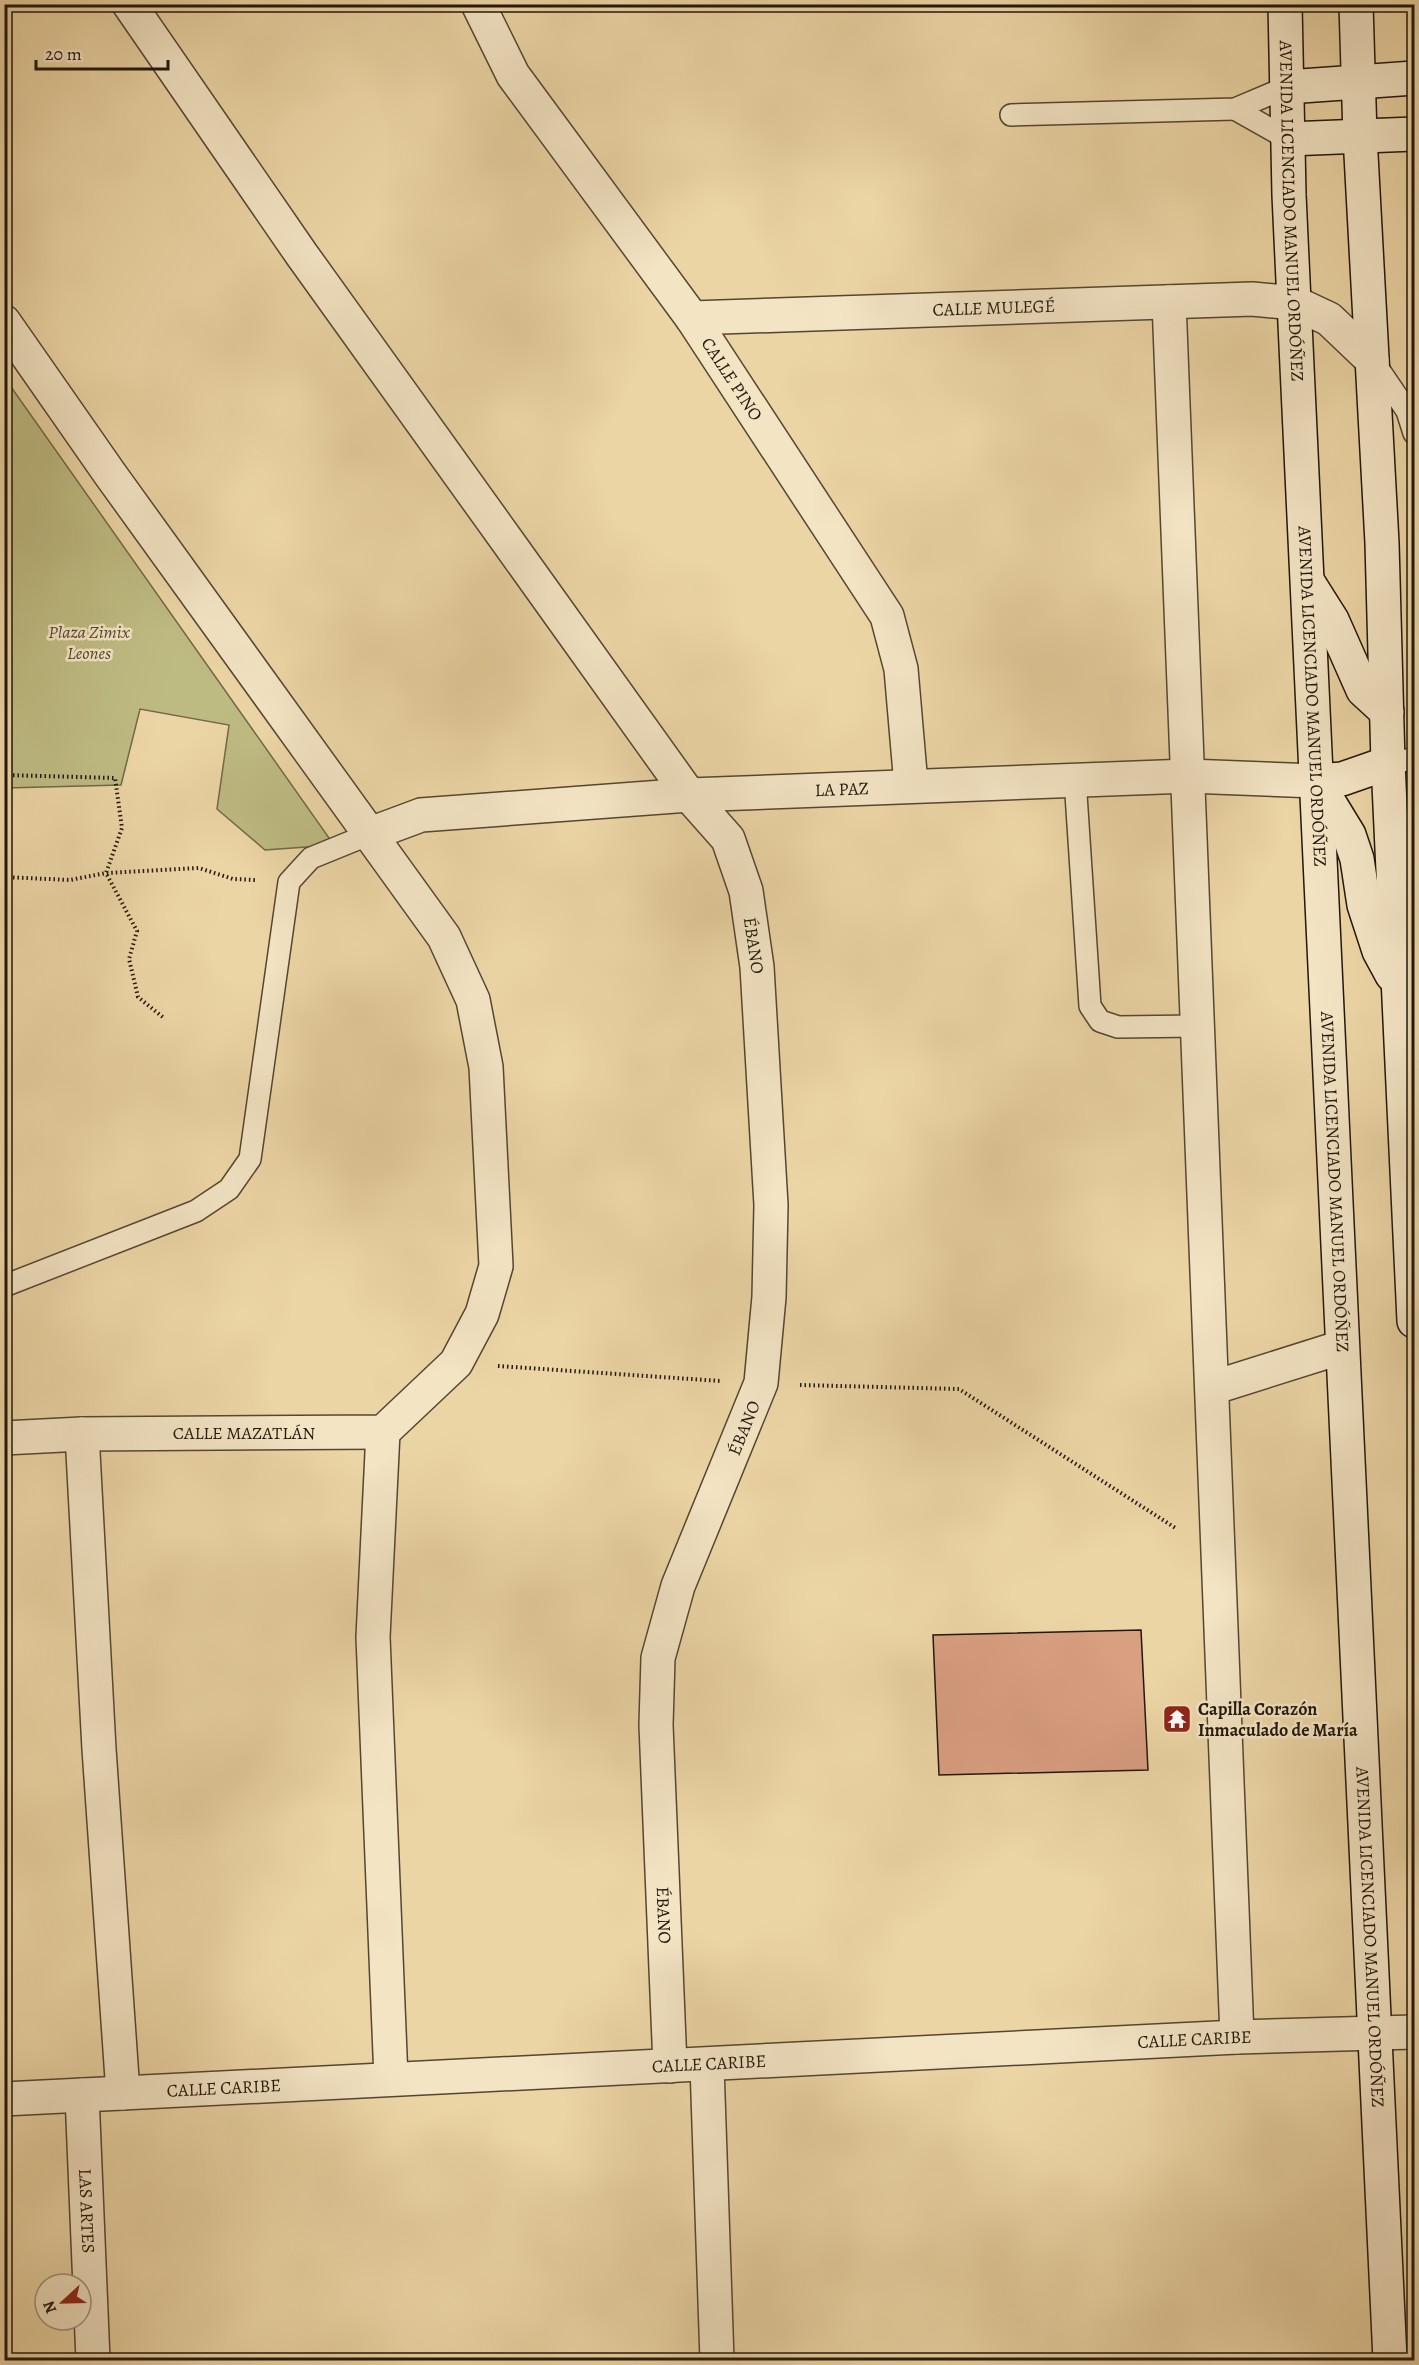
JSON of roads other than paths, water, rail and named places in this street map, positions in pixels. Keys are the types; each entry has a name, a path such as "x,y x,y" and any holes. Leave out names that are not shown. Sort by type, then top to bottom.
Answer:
{"street":[{"name":"ÉBANO","path":"129,4 302,255 689,795 728,839 746,891 757,967 771,1205 769,1298 761,1383 678,1586 658,1658 656,1725 670,2066"},
{"name":"CALLE PINO","path":"478,4 513,75 692,318 887,616 901,669 911,785"},
{"name":"AVENIDA LICENCIADO MANUEL ORDÓÑEZ","path":"1285,4 1288,140 1307,581 1390,2361"},
{"path":"1356,4 1360,136 1382,543 1387,712 1401,761 1400,990 1411,1171 1414,1321"},
{"path":"1287,87 1414,78"},
{"path":"1288,140 1414,134"},
{"name":"CALLE MULEGÉ","path":"692,318 1252,299 1295,303 1329,319 1372,360"},
{"path":"1169,302 1237,2037"},
{"path":"4,322 110,474 444,937 473,1000 486,1067 496,1266 482,1314 456,1363 383,1432 373,1637 391,2079"},
{"path":"1307,581 1332,620 1363,690 1387,712"},
{"name":"LA PAZ","path":"370,834 421,815 689,795 1188,776 1316,781 1352,776 1401,761"},
{"path":"1316,781 1349,835 1357,859 1364,905 1379,951 1400,990"},
{"path":"1212,1388 1342,1347"},
{"name":"CALLE MAZATLÁN","path":"4,1438 82,1434 383,1432"},
{"path":"82,1434 99,1749 123,2093"},
{"name":"CALLE CARIBE","path":"4,2100 391,2079 707,2066 1237,2037 1414,2032"},
{"path":"707,2066 717,2361"},
{"name":"LAS ARTES","path":"82,2095 93,2361"}],"lane":[{"path":"1011,115 1235,109 1287,87"},
{"path":"1235,109 1288,140"},
{"path":"1372,360 1407,411 1414,433"},
{"path":"1075,779 1090,1006 1101,1021 1118,1026 1197,1026"},
{"path":"4,1286 196,1211 229,1189 250,1160 289,882 311,858 370,834"}],"place":[{"name":"Capilla Corazón Inmaculado de María","path":"1177,1719"}],"park label":[{"name":"Plaza Zimix Leones","path":"89,642"}]}
